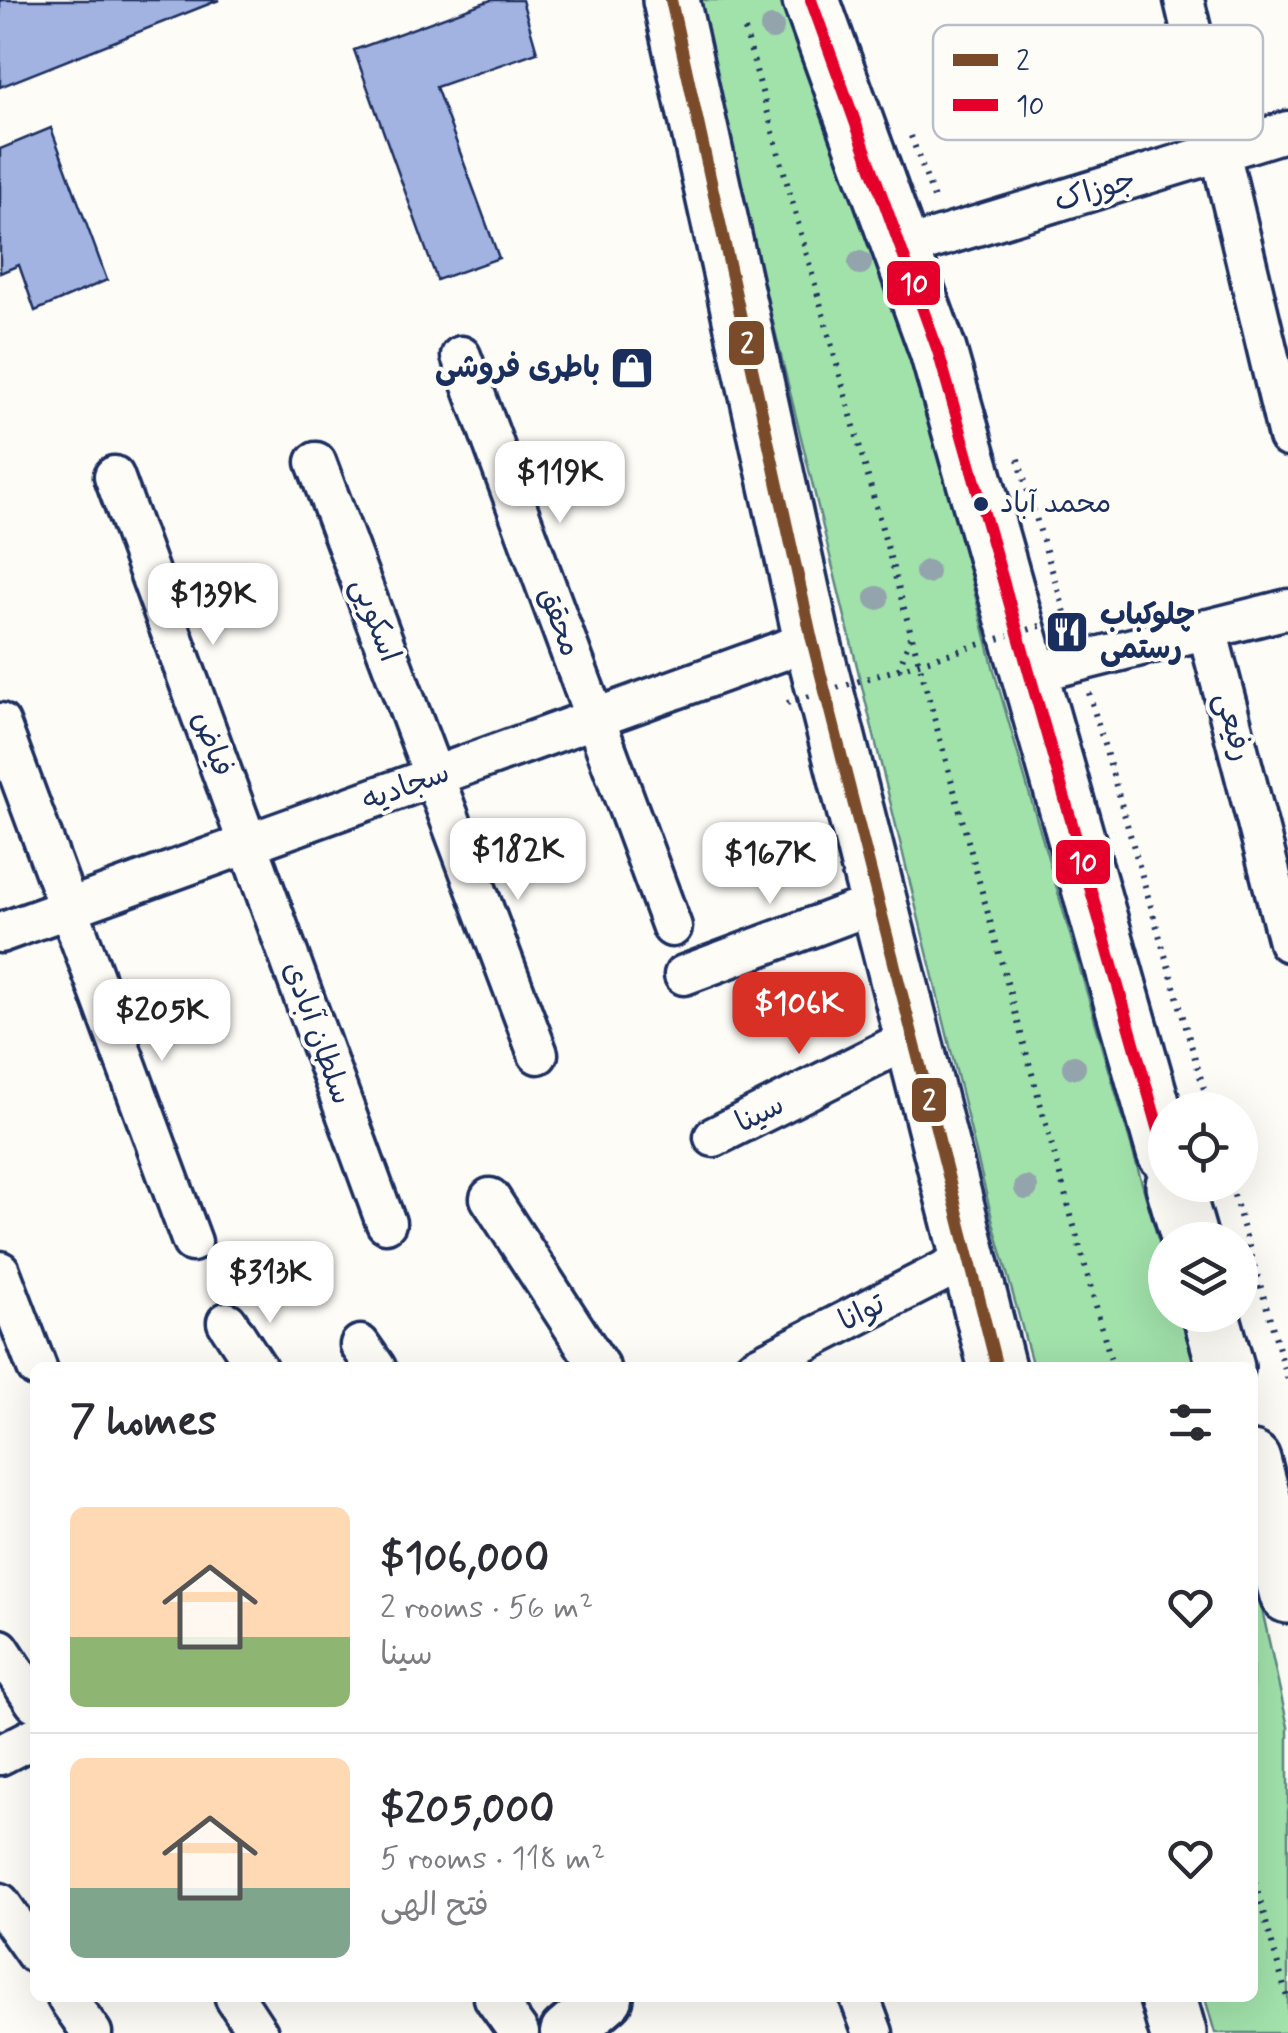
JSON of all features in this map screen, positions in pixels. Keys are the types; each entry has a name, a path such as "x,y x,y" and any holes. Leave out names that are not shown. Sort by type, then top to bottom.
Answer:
{"highway":[{"path":"671,0 812,640 995,1362"},
{"path":"811,0 938,351 1038,649 1150,1092"},
{"path":"1216,1332 1224,1362"},
{"path":"1258,1474 1280,1527 1288,1596"},
{"path":"1169,2002 1178,2033"}],"main road":[{"path":"566,2033 602,2002"}],"street":[{"path":"1184,0 1190,25"},
{"name":"جوزاک","path":"1263,140 1288,132"},
{"path":"1217,140 1288,438"},
{"name":"جوزاک","path":"901,249 1262,140"},
{"name":"محقق","path":"462,356 672,928"},
{"name":"اسکویی","path":"316,462 538,1054"},
{"name":"فیاض","path":"114,476 248,844"},
{"path":"1038,649 1207,630 1288,609"},
{"name":"رفیعی","path":"1207,630 1288,942"},
{"name":"سجادیه","path":"0,933 812,640"},
{"path":"0,723 192,1242"},
{"name":"سلطان آبادی","path":"248,844 386,1223"},
{"path":"684,976 880,902"},
{"name":"سینا","path":"714,1137 913,1037"},
{"path":"490,1198 596,1362"},
{"name":"توانا","path":"766,1362 969,1258"},
{"path":"0,1271 35,1362"},
{"path":"228,1322 253,1362"},
{"path":"0,1649 30,1694"},
{"path":"0,1755 30,1740"},
{"path":"0,1904 30,1945"},
{"path":"70,2002 92,2033"},
{"path":"237,2002 258,2033"},
{"path":"497,2002 519,2033"},
{"path":"861,2002 873,2033"}],"path":[{"path":"745,30 1112,1362"},
{"path":"899,669 911,632"},
{"path":"787,703 899,669 1038,649"},
{"path":"1236,1202 1288,1380"},
{"path":"1258,1894 1288,2001"}],"green space":[{"path":"694,0 786,0 918,368 996,678 1153,1222 1148,1222 1148,1332 1185,1332 1194,1362 1032,1362 993,1222"},
{"path":"1258,1592 1288,1727 1288,2033 1215,2033 1206,2002 1258,2002"}],"building":[{"path":"0,0 219,0 0,87"},
{"path":"491,0 522,0 537,52 436,87 499,258 437,280 354,50"},
{"path":"51,128 107,280 35,311 19,265 0,273 0,149"}],"transit line":[{"name":"2","path":"671,0 812,640 995,1362"},
{"name":"10","path":"811,0 938,351 1148,1092"}],"place":[{"name":"باطری فروشی","path":"632,368"},
{"name":"محمد آباد","path":"981,504"},
{"name":"چلوکباب رستمی","path":"1067,632"}]}
